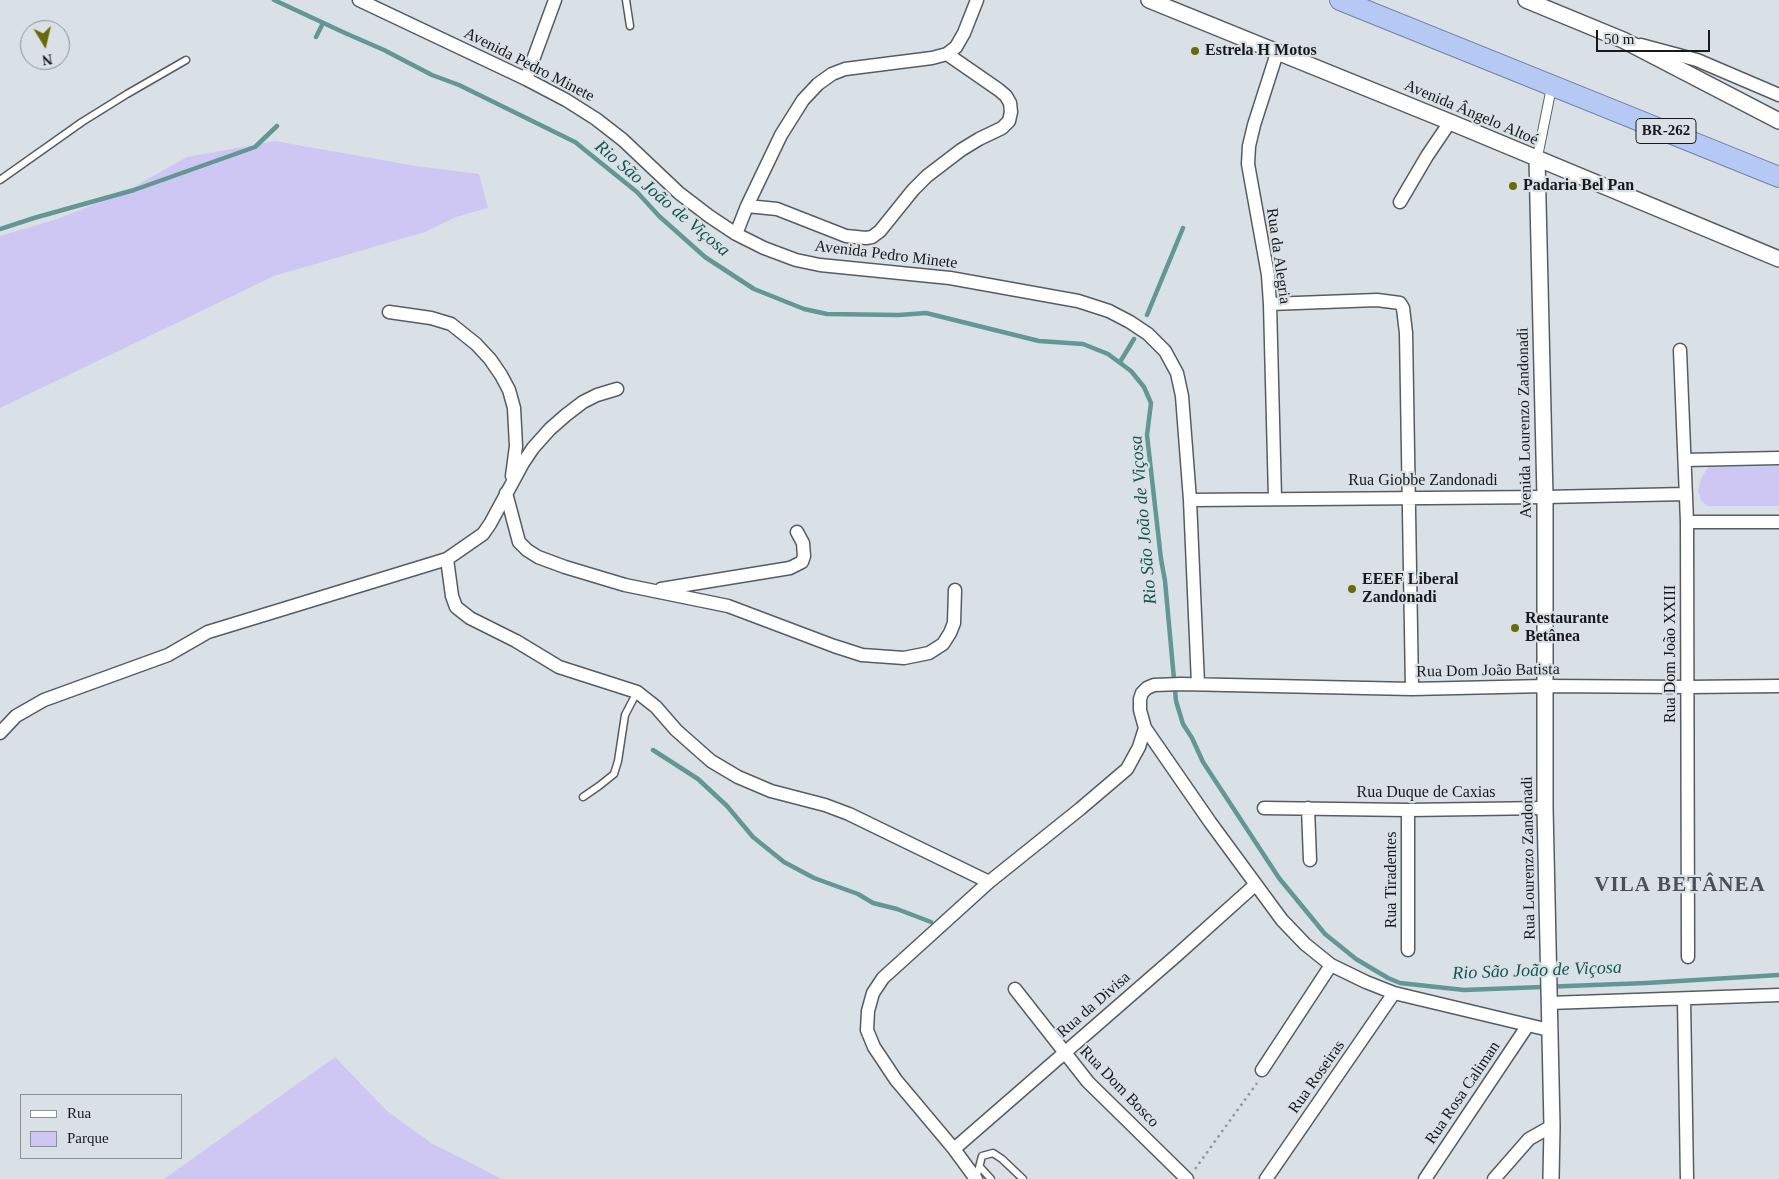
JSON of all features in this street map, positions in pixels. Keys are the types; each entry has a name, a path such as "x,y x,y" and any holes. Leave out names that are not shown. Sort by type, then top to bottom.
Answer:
{"highway":[{"name":"BR-262","path":"1340,0 1779,177"}],"street":[{"name":"Avenida Pedro Minete","path":"359,0 526,79 566,100 596,119 623,140 679,193 709,216 736,234 788,257 820,265 950,278 1078,301 1110,311 1148,334 1165,351 1177,373 1182,396 1190,500 1198,684"},
{"path":"526,79 555,0"},
{"path":"736,234 747,206 781,135 803,100 818,84 832,74 845,69 932,58 947,54 956,47 964,33 977,0"},
{"name":"Avenida Ângelo Altoé","path":"1149,0 1450,122 1779,259"},
{"path":"1526,0 1548,4 1623,40 1779,121"},
{"path":"1623,40 1697,60 1779,95"},
{"name":"Rua da Alegria","path":"1275,498 1268,275 1248,164 1249,146 1254,125 1277,53"},
{"path":"747,206 777,209 857,238 872,236 880,231 913,190 927,176 961,150 1002,128 1009,121 1010,103 1006,96 947,54"},
{"path":"1536,159 1552,85"},
{"path":"1400,202 1450,122"},
{"name":"Avenida Lourenzo Zandonadi","path":"1536,159 1545,497 1544,686"},
{"path":"1760,251 1779,248"},
{"path":"1270,304 1348,300 1392,301 1400,303 1403,308 1406,333 1412,689"},
{"path":"389,312 431,318 450,324 476,344 501,375 509,390 514,408 516,428 516,446 509,488 515,531 519,542 538,557 564,568 648,590 728,606 834,646 879,657 904,658 929,652 943,644 954,623 955,590"},
{"name":"Rua Dom João XXIII","path":"1680,350 1687,522 1688,957"},
{"path":"0,733 16,716 44,700 168,655 208,632 447,559 482,534 490,524 533,448 550,429 566,415 597,395 617,389"},
{"path":"1685,460 1779,458"},
{"name":"Rua Giobbe Zandonadi","path":"1190,500 1686,494"},
{"path":"1687,522 1779,522"},
{"path":"648,590 790,568 802,562 804,556 803,543 797,532"},
{"path":"447,559 452,596 456,607 470,618 516,641 559,667 637,692 656,706 691,744 722,768 771,791 825,805 849,814 989,882"},
{"name":"Rua Dom João Batista","path":"1145,728 1140,710 1140,699 1144,690 1154,685 1198,684 1412,689 1544,686 1779,686"},
{"name":"Rua Lourenzo Zandonadi","path":"1544,686 1552,1126 1551,1179"},
{"path":"977,1175 896,1080 874,1047 867,1030 868,1011 873,993 883,978 989,882 1127,769 1139,747 1145,728"},
{"path":"1145,728 1255,885 1305,944 1331,965 1394,993 1549,1030"},
{"name":"Rua Duque de Caxias","path":"1264,808 1408,810 1545,808"},
{"path":"1308,808 1310,860"},
{"name":"Rua Tiradentes","path":"1408,810 1408,950"},
{"name":"Rua da Divisa","path":"954,1149 1255,885"},
{"path":"1262,1070 1331,965"},
{"name":"Rua Dom Bosco","path":"1015,989 1088,1082 1187,1179"},
{"name":"Rua Roseiras","path":"1266,1179 1394,993"},
{"path":"1549,997 1684,999 1779,995"},
{"path":"1684,999 1688,1179"},
{"name":"Rua Rosa Caliman","path":"1425,1179 1528,1025"},
{"path":"1494,1179 1529,1139 1552,1126"}],"lane":[{"path":"626,0 630,26"},
{"path":"0,180 82,122 186,60"},
{"path":"584,797 614,774 618,761 625,715 637,692"},
{"path":"991,1179 977,1175 982,1156 993,1153 1023,1179"}],"path":[{"path":"1187,1179 1257,1083"}],"green space":[{"path":"275,141 416,166 479,174 488,208 456,217 425,232 274,276 0,408 0,236 57,219 123,193 187,157"},
{"path":"1779,466 1779,506 1707,506 1701,500 1698,491 1701,479 1708,467"},
{"path":"335,1057 387,1111 431,1143 502,1179 164,1179"}],"waterway":[{"name":"Rio São João de Viçosa","path":"274,0 384,50 432,75 459,85 575,142 637,192 659,216 705,257 754,289 804,309 827,314 899,315 926,313 1039,341 1083,344 1108,354 1131,371 1144,387 1151,403 1147,435 1165,581 1176,701 1183,724 1203,762 1279,878 1325,934 1356,959 1400,983 1464,990 1646,983 1779,975"},
{"path":"316,37 323,23"},
{"path":"0,229 134,190 255,147 277,126"},
{"path":"1147,315 1183,228"},
{"path":"1120,362 1134,339"},
{"path":"653,750 698,779 727,806 753,837 784,862 814,878 858,894 873,903 897,909 931,922"}],"place":[{"name":"Estrela H Motos","path":"1195,51"},
{"name":"Padaria Bel Pan","path":"1513,186"},
{"name":"EEEF Liberal Zandonadi","path":"1352,589"},
{"name":"Restaurante Betânea","path":"1515,628"}],"district":[{"name":"VILA BETÂNEA","path":"1680,886"}]}
